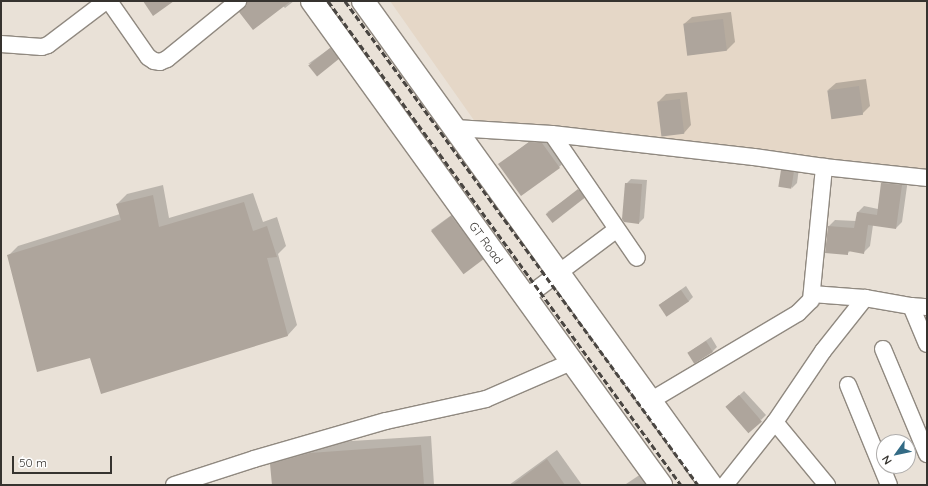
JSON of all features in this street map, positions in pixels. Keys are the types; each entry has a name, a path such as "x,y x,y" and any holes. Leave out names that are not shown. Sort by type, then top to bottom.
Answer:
{"highway":[{"name":"GT Road","path":"312,1 660,485"},
{"path":"363,1 711,485"}],"street":[{"path":"1,44 42,47 48,45 106,1"},
{"path":"109,1 148,57 154,61 160,62 167,59 238,1"},
{"path":"455,128 552,134 754,156 824,167 927,178"},
{"path":"552,134 616,230 637,258"},
{"path":"650,401 798,313 811,300 824,167"},
{"path":"525,298 616,230"},
{"path":"812,294 865,298 919,306 927,344"},
{"path":"725,485 774,422 823,351 865,298"},
{"path":"883,349 927,454"},
{"path":"174,485 254,459 386,421 486,399 571,362"},
{"path":"848,385 889,485"},
{"path":"774,422 827,485"}],"shaded area":[{"path":"390,1 927,1 927,182 478,126"}],"building":[{"path":"143,1 174,1 153,16"},
{"path":"247,1 291,1 253,30 239,12 247,5"},
{"path":"723,19 727,51 687,56 683,24"},
{"path":"330,48 339,59 317,77 308,66"},
{"path":"859,86 863,115 831,119 827,90"},
{"path":"680,99 684,134 661,137 657,102"},
{"path":"529,142 542,143 560,168 521,196 498,164"},
{"path":"781,170 794,172 791,189 778,187"},
{"path":"625,183 642,184 639,224 624,222 622,219"},
{"path":"881,183 902,185 896,229 868,225 864,254 848,251 848,255 825,253 828,226 854,228 857,212 877,215"},
{"path":"578,189 585,198 552,223 546,214"},
{"path":"153,195 159,227 244,202 253,231 267,226 277,257 267,258 288,336 101,394 90,358 37,372 7,255 121,220 116,204"},
{"path":"451,216 483,259 464,274 431,231"},
{"path":"681,290 689,302 666,317 659,305"},
{"path":"706,341 713,352 694,364 687,353"},
{"path":"739,395 762,421 748,433 725,407"},
{"path":"421,445 424,485 272,485 270,464 310,453"},
{"path":"547,459 565,485 512,485"}],"railway":[{"path":"328,1 681,485"},
{"path":"345,1 698,485"}]}
